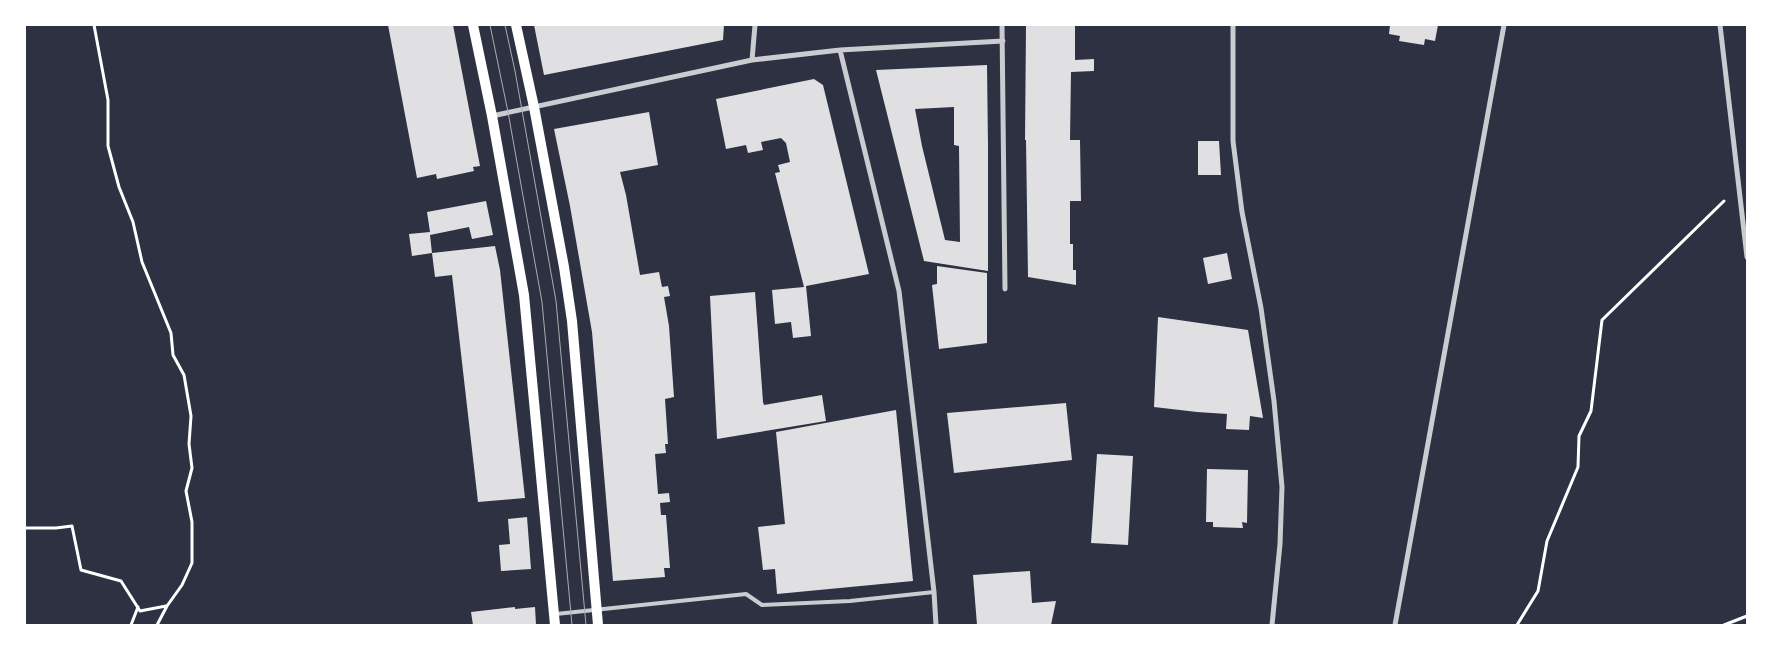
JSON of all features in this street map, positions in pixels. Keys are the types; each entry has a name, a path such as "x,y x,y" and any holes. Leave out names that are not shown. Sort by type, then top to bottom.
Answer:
{"main road":[{"path":"473,25 492,116 524,295 554,620"},
{"path":"516,25 534,107 564,267 572,321 598,625"}],"street":[{"path":"752,60 755,25"},
{"path":"1002,25 1005,289"},
{"path":"1233,25 1233,141 1242,212 1261,308 1274,401 1282,487 1280,544 1272,625"},
{"path":"1395,625 1504,25"},
{"path":"1720,25 1747,257"},
{"path":"492,116 752,60 840,50 1003,41"},
{"path":"840,50 899,291 934,592 936,625"}],"lane":[{"path":"554,620 597,609 746,594 762,605 850,601 934,592"}],"path":[{"path":"94,25 108,100 108,146 119,187 133,222 142,262 171,333 174,355 184,376 191,416 189,444 192,468 186,491 192,522 192,562 182,585 167,606 157,625"},
{"path":"1518,625 1538,591 1547,541 1578,467 1579,436 1591,411 1602,320 1719,204 1740,192"},
{"path":"25,528 72,526 81,570 121,581 140,611 167,606"},
{"path":"131,625 138,607"},
{"path":"1724,625 1747,616"}],"building":[{"path":"388,25 453,25 480,166 473,167 474,171 437,179 436,174 417,178"},
{"path":"534,25 724,25 723,40 544,75"},
{"path":"1026,25 1075,25 1075,60 1094,59 1094,71 1071,72 1070,140 1080,140 1081,201 1070,201 1070,244 1073,244 1073,270 1076,270 1076,285 1028,277 1025,140"},
{"path":"1390,25 1438,25 1435,41 1425,39 1424,45 1399,41 1400,36 1389,34"},
{"path":"987,65 988,271 924,261 876,70","holes":["954,107 954,145 959,146 960,242 945,240 915,109"]},
{"path":"814,79 823,85 869,274 806,286 811,336 793,338 791,322 775,324 772,290 804,287 775,173 780,172 778,165 790,162 786,143 781,138 761,142 763,150 748,153 746,145 726,149 716,99"},
{"path":"649,112 658,165 620,172 626,195 640,275 659,272 662,287 668,286 670,296 664,297 669,326 674,397 665,399 668,444 665,444 666,453 655,454 658,494 669,493 670,502 660,503 661,515 666,515 670,568 664,568 665,577 613,581 592,332 570,206 554,129"},
{"path":"1198,141 1219,141 1221,175 1198,175"},
{"path":"486,201 493,235 472,239 469,227 430,235 432,253 412,256 409,234 430,232 427,212"},
{"path":"495,246 500,270 525,498 478,502 452,275 435,277 432,253"},
{"path":"1227,253 1232,279 1208,284 1203,258"},
{"path":"937,266 987,273 987,343 939,349 932,285 937,284"},
{"path":"755,292 764,405 822,395 826,421 717,439 710,296"},
{"path":"1158,317 1248,330 1263,418 1250,416 1249,430 1226,429 1227,414 1154,407"},
{"path":"1066,403 1072,460 954,473 947,413"},
{"path":"896,410 913,581 777,594 775,569 763,570 758,527 785,524 776,432"},
{"path":"1097,454 1133,456 1128,545 1091,543"},
{"path":"1207,469 1248,470 1247,523 1242,522 1243,528 1213,527 1213,522 1206,522"},
{"path":"527,517 531,569 501,571 499,545 510,544 508,519"},
{"path":"1030,571 1032,603 1056,601 1051,625 977,625 973,575"},
{"path":"515,607 515,609 535,607 536,625 473,625 471,612"}],"tram line":[{"path":"490,25 508,112 542,302 572,625"},
{"path":"505,25 556,301 586,625"}]}
